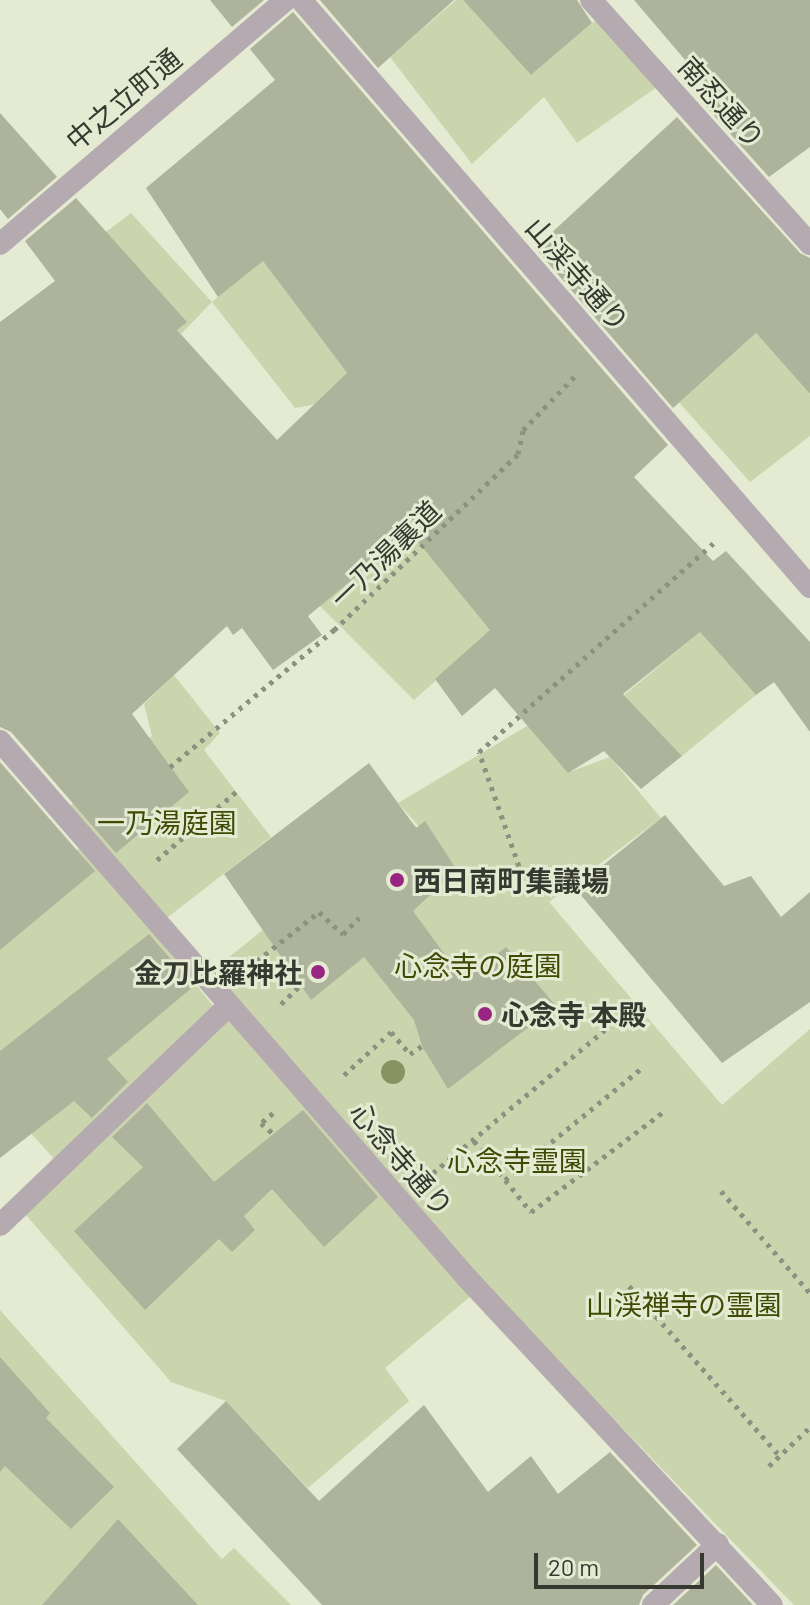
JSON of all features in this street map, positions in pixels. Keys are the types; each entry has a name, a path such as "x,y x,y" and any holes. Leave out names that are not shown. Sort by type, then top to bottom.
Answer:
{"street":[{"name":"中之立町通","path":"0,244 286,0"},
{"name":"山渓寺通り","path":"301,0 810,587"},
{"name":"南忍通り","path":"591,0 810,244"},
{"name":"心念寺通り","path":"0,741 222,1000 467,1278 772,1605"},
{"path":"0,1225 222,1000"},
{"path":"653,1605 718,1544"}],"path":[{"name":"一乃湯裏道","path":"170,767 334,630 518,454 523,430 602,348"},
{"path":"519,866 479,752 747,514"},
{"path":"126,886 238,790"},
{"path":"222,1000 319,912 343,934 359,918"},
{"path":"423,1164 434,1175 608,1027"},
{"path":"313,1101 391,1032 410,1054 422,1046"},
{"path":"505,1180 643,1067"},
{"path":"342,1076 352,1087"},
{"path":"474,1141 531,1212 666,1110"},
{"path":"721,1191 810,1293"},
{"path":"629,1286 780,1456"},
{"path":"769,1466 810,1427"}],"green space":[{"path":"456,0 463,0 531,75 603,14 664,82 577,143 544,97 472,164 390,57"},
{"path":"131,213 212,302 181,334 94,241"},
{"path":"316,235 275,277 347,373 322,403 295,408 212,302 250,270 236,240"},
{"path":"665,317 714,371 756,333 810,394 810,436 750,482 627,344"},
{"path":"406,528 503,621 414,700 316,602"},
{"path":"700,632 756,695 682,756 624,695"},
{"name":"一乃湯庭園","path":"174,675 220,733 204,750 271,837 159,924 119,892 220,1014 56,1161 0,1099 0,863 20,887 86,844 60,814 152,736 144,704"},
{"path":"532,723 572,771 610,757 661,818 549,902 722,1105 810,1029 810,1605 794,1605 380,1178 478,1290 385,1368 409,1401 308,1488 226,1401 171,1382 19,1207 231,1009 204,977 264,929 395,805 449,860 398,803"},
{"path":"0,1310 222,1559 234,1548 291,1605 0,1605"}],"building":[{"path":"210,0 264,0 232,27"},
{"path":"320,0 454,0 378,68"},
{"path":"463,0 577,0 592,23 531,75"},
{"path":"634,0 810,0 810,147 769,177 698,98 709,88"},
{"path":"293,12 668,445 634,477 713,561 726,551 810,642 810,732 774,682 756,695 700,632 623,694 682,756 641,789 604,751 568,773 495,688 462,716 435,679 490,630 410,532 308,616 322,635 273,670 242,628 233,635 227,626 132,714 189,792 116,853 11,732 0,727 0,322 55,281 25,241 76,198 187,322 177,330 277,440 347,373 263,261 218,297 146,188 275,80 250,49"},
{"path":"0,113 57,177 8,219 0,209"},
{"path":"677,117 800,253 810,258 810,394 756,333 673,408 535,248"},
{"path":"0,762 95,871 0,950"},
{"path":"369,763 416,828 425,821 457,870 413,911 464,981 506,947 556,1006 448,1089 422,1046 414,1020 364,957 311,1000 224,874"},
{"path":"665,815 724,886 751,876 781,917 810,892 810,1002 722,1063 575,888"},
{"path":"149,934 194,986 107,1059 128,1082 92,1118 74,1101 0,1158 0,1051"},
{"path":"147,1103 214,1182 303,1110 378,1197 324,1247 272,1189 244,1216 255,1230 232,1252 219,1239 145,1310 74,1231 143,1167 112,1137"},
{"path":"0,1357 50,1413 46,1418 114,1487 71,1529 5,1466 0,1472"},
{"path":"226,1401 319,1501 424,1405 488,1492 531,1456 558,1494 610,1452 697,1545 643,1595 639,1605 322,1605 177,1449"},
{"path":"118,1519 198,1605 42,1605"},
{"path":"716,1565 753,1605 673,1605"}],"place":[{"name":"西日南町集議場","path":"397,880"},
{"name":"金刀比羅神社","path":"318,972"},
{"name":"心念寺 本殿","path":"485,1014"}],"park label":[{"name":"心念寺の庭園","path":"478,965"},
{"name":"心念寺霊園","path":"517,1160"},
{"name":"山渓禅寺の霊園","path":"684,1304"}]}
